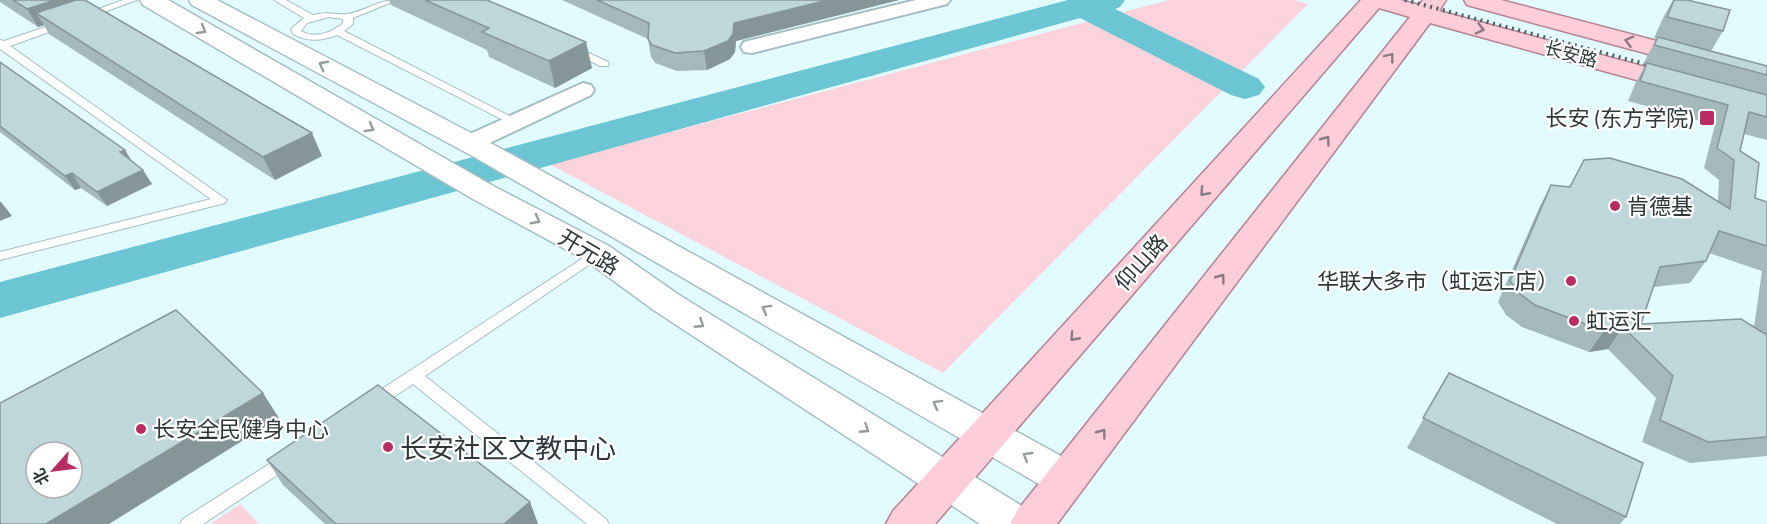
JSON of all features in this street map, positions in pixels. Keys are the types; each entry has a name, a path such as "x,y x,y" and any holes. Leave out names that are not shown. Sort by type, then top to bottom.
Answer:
{"main road":[{"name":"开元路","path":"151,0 484,193 597,253 667,303 1015,524"},
{"path":"200,0 290,39 478,148"},
{"name":"长安路","path":"1374,0 1429,7 1767,108"},
{"name":"仰山路","path":"908,524 1374,0"},
{"name":"长安路","path":"1475,0 1767,78"},
{"path":"1032,524 1429,7"},
{"name":"开元路","path":"478,148 988,433 1066,479"}],"street":[{"path":"752,47 940,0"},
{"path":"478,148 515,122 583,90"}],"lane":[{"path":"1,44 132,0"},
{"path":"279,0 312,18"},
{"path":"290,39 296,28 312,18 337,14 371,0"},
{"path":"337,14 348,17 392,0"},
{"path":"290,39 338,32 348,24 348,17"},
{"path":"338,32 515,122"},
{"path":"0,256 220,200 1,44"},
{"path":"564,44 604,64"},
{"path":"364,408 597,253"},
{"path":"403,382 413,375 600,524"},
{"path":"189,524 306,447"}],"shaded area":[{"path":"1169,0 1294,0 1308,4 943,373 549,164"},
{"path":"240,504 259,524 210,524"}],"building":[{"path":"13,0 55,0 27,9"},
{"path":"76,0 85,0 312,133 263,157 36,13"},
{"path":"425,0 487,0 586,42 549,61 482,32 489,28"},
{"path":"597,0 828,0 734,23 733,34 728,41 704,51 675,53 652,45 648,39 649,23"},
{"path":"1674,0 1687,0 1730,10 1723,31 1667,17"},
{"path":"1658,37 1767,66 1767,75 1654,45"},
{"path":"0,62 125,150 120,152 143,170 97,192 72,173 65,176 0,126"},
{"name":"虹运汇","path":"1647,63 1767,95 1767,117 1749,112 1740,151 1759,163 1755,198 1767,202 1767,246 1719,231 1706,261 1660,267 1641,324 1741,319 1767,335 1767,437 1708,442 1660,420 1673,376 1623,327 1604,331 1535,305 1519,293 1510,281 1551,185 1570,187 1584,160 1610,158 1682,179 1730,209 1734,160 1717,148 1728,105 1640,81"},
{"name":"长安全民健身中心","path":"176,310 263,393 46,524 0,524 0,403"},
{"path":"1449,373 1643,463 1626,517 1423,418"},
{"name":"长安社区文教中心","path":"378,385 530,502 504,524 336,524 267,460"}],"waterway":[{"path":"0,300 1108,0"},
{"path":"1084,7 1245,87"}],"railway":[{"path":"1405,0 1660,68"}],"place":[{"name":"长安 (东方学院)","path":"1707,118"},
{"name":"肯德基","path":"1615,206"},
{"name":"华联大多市（虹运汇店）","path":"1571,281"},
{"name":"虹运汇","path":"1574,321"},
{"name":"长安全民健身中心","path":"141,429"},
{"name":"长安社区文教中心","path":"388,447"}]}
